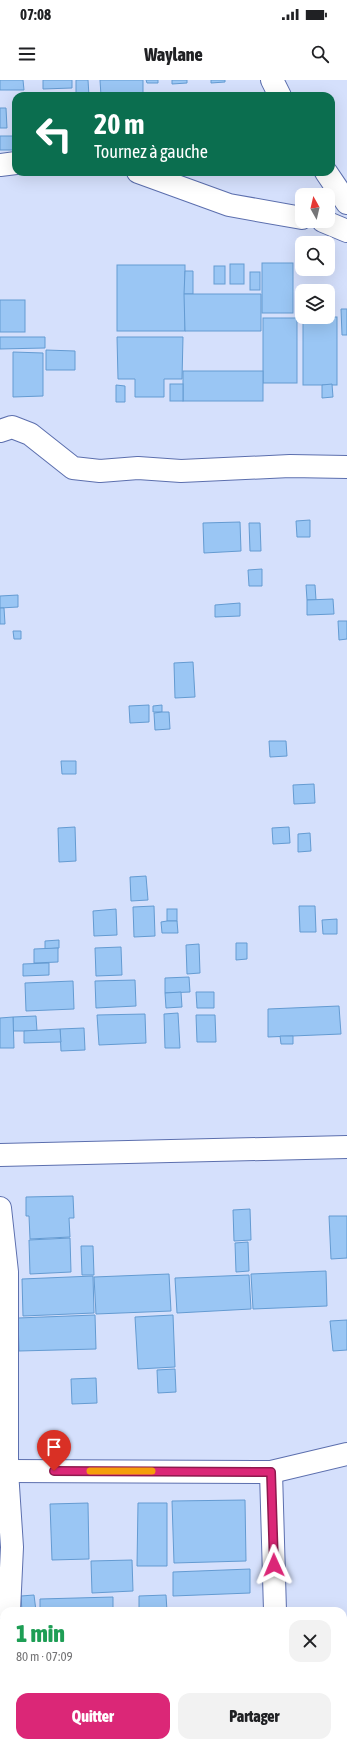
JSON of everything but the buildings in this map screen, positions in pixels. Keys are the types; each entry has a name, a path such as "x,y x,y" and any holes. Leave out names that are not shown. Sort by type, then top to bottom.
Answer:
{"street":[{"path":"272,80 278,92"},
{"path":"0,166 12,164"},
{"path":"149,176 229,205 295,217"},
{"path":"329,176 347,203"},
{"path":"335,226 347,231"},
{"path":"0,431 12,427 30,434 73,468 100,471 138,468 181,471 290,466 347,467"},
{"path":"0,1155 347,1147"},
{"path":"0,1208 7,1272 7,1470 12,1547 9,1607"},
{"path":"7,1470 271,1472 347,1454"},
{"path":"271,1472 275,1607"}],"slow traffic":[{"path":"90,1471 152,1471"}],"route":[{"path":"54,1471 271,1472 274,1565"}]}
